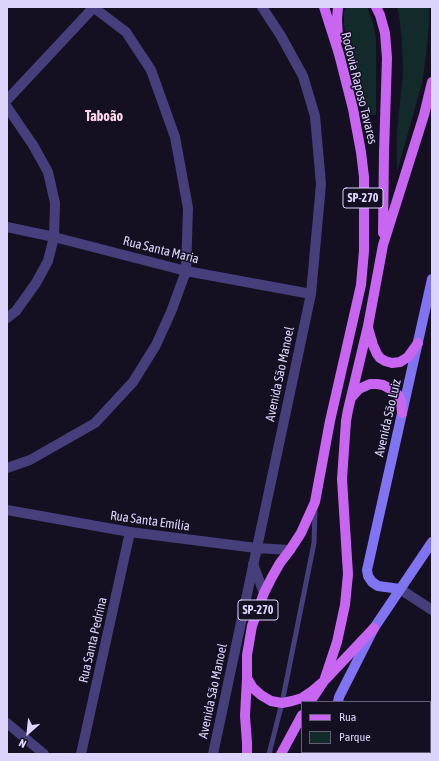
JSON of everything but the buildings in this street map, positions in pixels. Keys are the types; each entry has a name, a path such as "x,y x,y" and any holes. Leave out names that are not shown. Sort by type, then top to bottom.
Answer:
{"main road":[{"name":"Rodovia Raposo Tavares","path":"315,502 330,421 361,285 364,252 364,177 361,152 353,109 339,54 324,7"},
{"path":"338,7 337,19 339,54"},
{"path":"376,7 385,33 387,58 383,245"},
{"name":"SP-270","path":"311,701 324,681 337,642 345,605 348,574 342,479 346,421 368,326 383,245 424,115 432,82"},
{"name":"Avenida São Luiz","path":"400,589 378,586 372,582 368,576 367,570 418,344 428,316 432,279"},
{"path":"368,326 377,354 385,361 392,363 400,362 408,357 418,344"},
{"path":"351,398 359,389 370,384 383,385 394,391 399,396 402,413"},
{"name":"SP-270","path":"247,754 245,716 247,655 252,626 264,593 272,577 301,533 315,502"},
{"path":"338,701 374,628 432,542"},
{"path":"247,678 253,688 271,701 282,703 302,698 324,681 374,628"},
{"path":"281,754 301,717"}],"street":[{"path":"7,100 94,7 126,32 151,70 175,137 188,208 186,270 172,312 156,345 133,382 95,423 30,460 8,466"},
{"name":"Avenida São Manoel","path":"214,754 256,548 311,294 321,184 315,116 303,76 281,36 262,7"},
{"path":"7,107 33,145 48,172 55,203 54,237 48,261 36,283 16,311 7,318"},
{"name":"Rua Santa Maria","path":"7,227 54,237 186,270 311,294"},
{"name":"Rua Santa Emília","path":"7,510 130,532 256,548 290,550"},
{"name":"Rua Santa Pedrina","path":"81,754 130,532"},
{"path":"253,564 264,593"},
{"path":"400,589 432,610"},
{"path":"7,723 44,754"}],"lane":[{"name":"SP-270","path":"269,754 282,703 314,543 315,502"}],"green space":[{"path":"346,7 367,7 372,19 376,38 376,115 369,115 365,109 344,25 344,12"},
{"path":"397,7 429,7 429,25 422,83 397,172 397,132 403,74 402,43"}],"district":[{"name":"Taboão","path":"104,117"}]}
